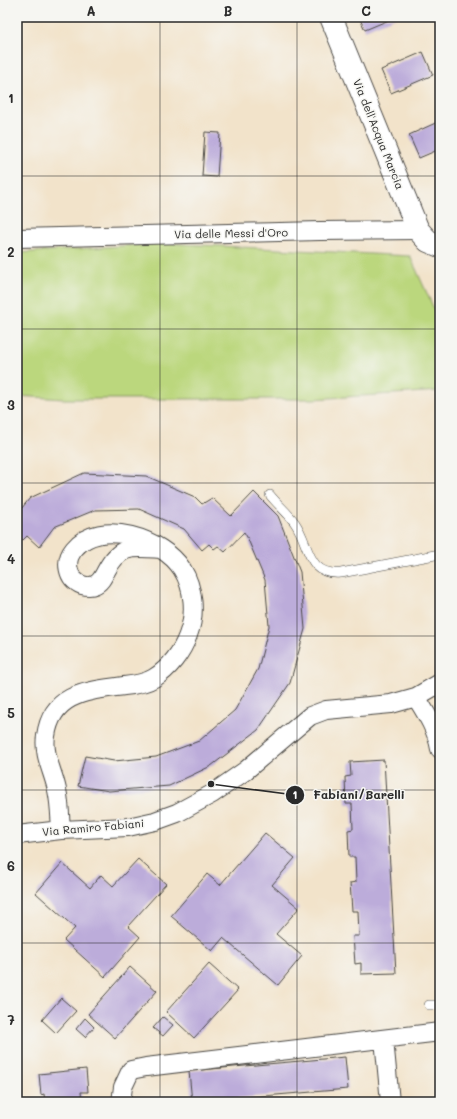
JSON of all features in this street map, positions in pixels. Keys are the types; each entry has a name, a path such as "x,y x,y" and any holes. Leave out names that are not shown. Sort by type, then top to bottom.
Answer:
{"street":[{"name":"Via dell'Acqua Marcia","path":"331,17 418,230"},
{"path":"418,230 440,230"},
{"path":"418,230 428,241 440,246"},
{"name":"Via delle Messi d'Oro","path":"17,238 418,230"},
{"path":"61,830 57,788 47,758 46,748 46,737 51,717 65,701 75,695 135,685 153,679 166,670 175,660 188,636 192,621 193,606 187,580 176,562 160,549 142,539 126,534 111,533 96,535 79,545 73,551 69,559 68,569 77,583 84,586 94,586 102,578 112,559 121,551 138,548 160,549"},
{"name":"Via Ramiro Fabiani","path":"17,835 61,830 128,826 154,821 177,813 212,794 245,771 310,716 326,710 391,704 416,697 440,683"},
{"path":"416,697 434,728 440,749"},
{"path":"121,1102 123,1088 131,1070 440,1032"},
{"path":"384,1039 390,1102"}],"lane":[{"path":"270,495 295,524 312,560 320,569 330,574 440,554"},
{"path":"429,1005 440,1005"}],"green space":[{"path":"163,243 410,256 440,322 440,391 313,399 64,399 17,396 17,253"}],"building":[{"path":"359,17 396,17 365,30"},
{"path":"423,52 433,75 391,93 381,70"},
{"path":"440,121 440,149 419,158 409,135"},
{"path":"205,132 220,133 217,177 202,176"},
{"path":"84,473 146,476 195,497 202,504 212,498 231,516 254,492 278,516 300,572 305,629 290,683 258,730 211,766 169,786 109,791 78,786 85,756 114,761 156,757 199,741 235,710 258,669 269,626 265,580 244,532 225,552 218,546 214,549 209,544 202,550 184,529 139,509 95,510 54,527 39,547 27,536 23,540 17,535 17,514 30,498"},
{"path":"384,760 396,973 361,974 361,963 355,964 353,936 359,936 358,911 352,911 350,883 356,882 355,857 349,857 348,830 353,829 352,804 346,804 345,777 351,776 350,762"},
{"path":"265,833 295,858 272,885 299,908 276,934 302,956 278,985 223,938 212,951 171,916 207,874 220,885"},
{"path":"138,859 166,884 128,926 140,937 105,977 64,940 75,928 36,893 62,863 90,888 101,875 113,886"},
{"path":"209,964 238,990 194,1038 166,1012"},
{"path":"130,967 157,991 115,1038 88,1014"},
{"path":"61,998 76,1011 56,1033 42,1020"},
{"path":"163,1017 173,1025 163,1036 153,1028"},
{"path":"85,1018 94,1027 85,1037 76,1029"},
{"path":"345,1057 348,1089 192,1102 189,1071"},
{"path":"86,1069 88,1092 81,1092 82,1102 45,1102 44,1094 41,1095 39,1074"}],"place":[{"name":"Fabiani/Barelli","path":"211,784"}]}
